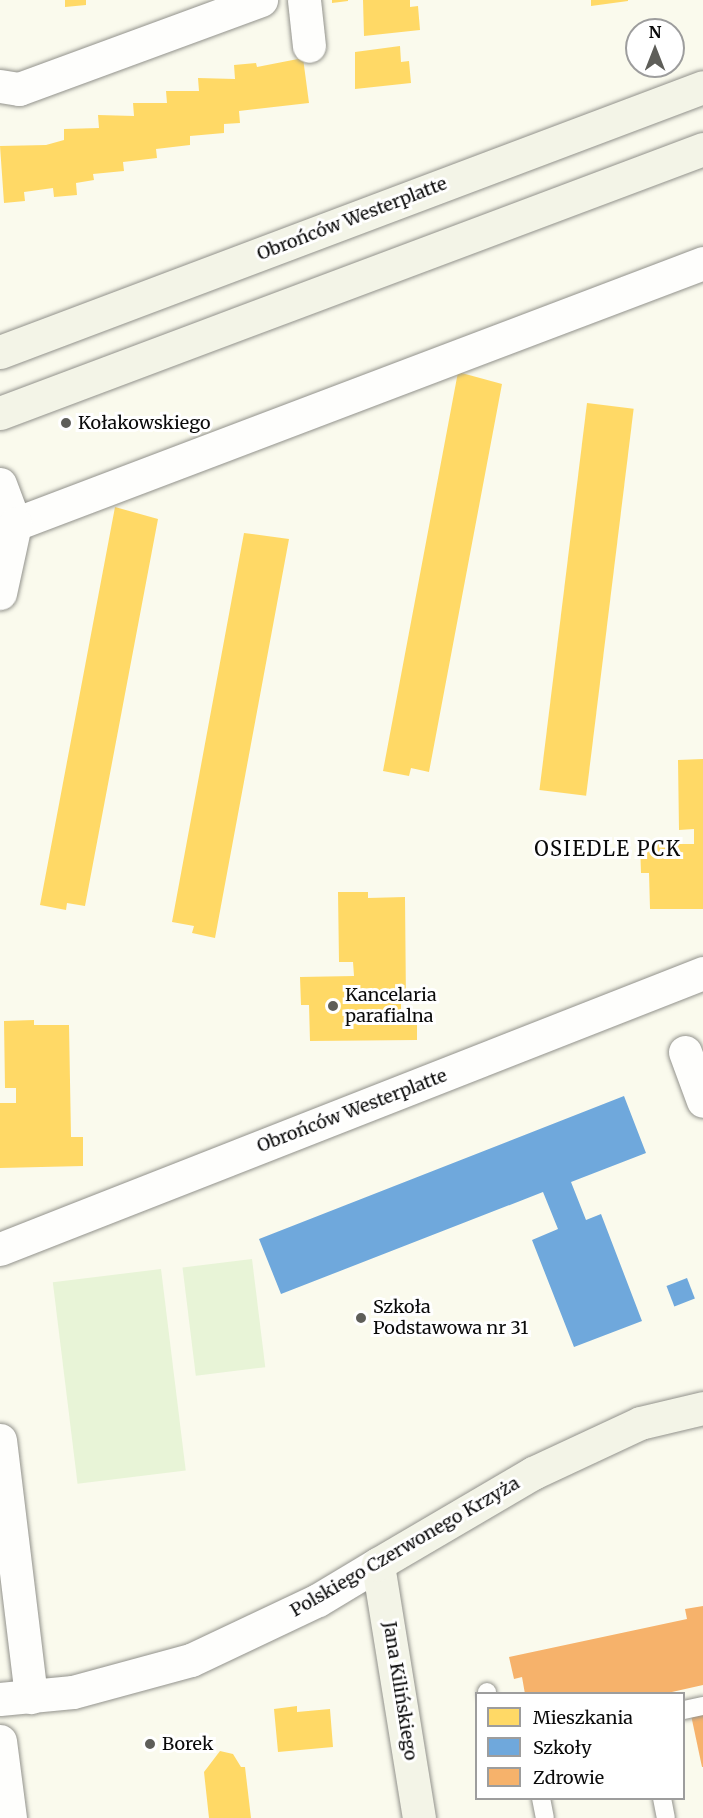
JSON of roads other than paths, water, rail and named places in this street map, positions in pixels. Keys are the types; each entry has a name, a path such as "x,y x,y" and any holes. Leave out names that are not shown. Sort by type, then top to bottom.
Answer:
{"main road":[{"name":"Obrońców Westerplatte","path":"0,352 703,87"},
{"path":"0,413 703,149"},
{"name":"Polskiego Czerwonego Krzyża","path":"378,1564 532,1473 640,1423 703,1408"},
{"name":"Jana Kilińskiego","path":"378,1564 419,1818"}],"street":[{"path":"0,86 19,88 261,0"},
{"path":"304,0 309,46"},
{"path":"15,524 703,263"},
{"path":"0,484 15,524 0,593"},
{"name":"Obrońców Westerplatte","path":"0,1249 703,973"},
{"path":"685,1052 703,1101"},
{"path":"0,1440 16,1698"},
{"name":"Polskiego Czerwonego Krzyża","path":"16,1698 117,1683 191,1660 318,1600 378,1564"},
{"path":"0,1741 10,1818"}],"lane":[{"path":"685,1710 703,1706"},
{"path":"542,1800 546,1818"},
{"path":"662,1800 666,1818"}],"place":[{"name":"Kołakowskiego","path":"66,423"},
{"name":"Kancelaria parafialna","path":"333,1006"},
{"name":"Szkoła Podstawowa nr 31","path":"361,1318"},
{"name":"Borek","path":"150,1744"}],"district":[{"name":"OSIEDLE PCK","path":"608,848"}]}
